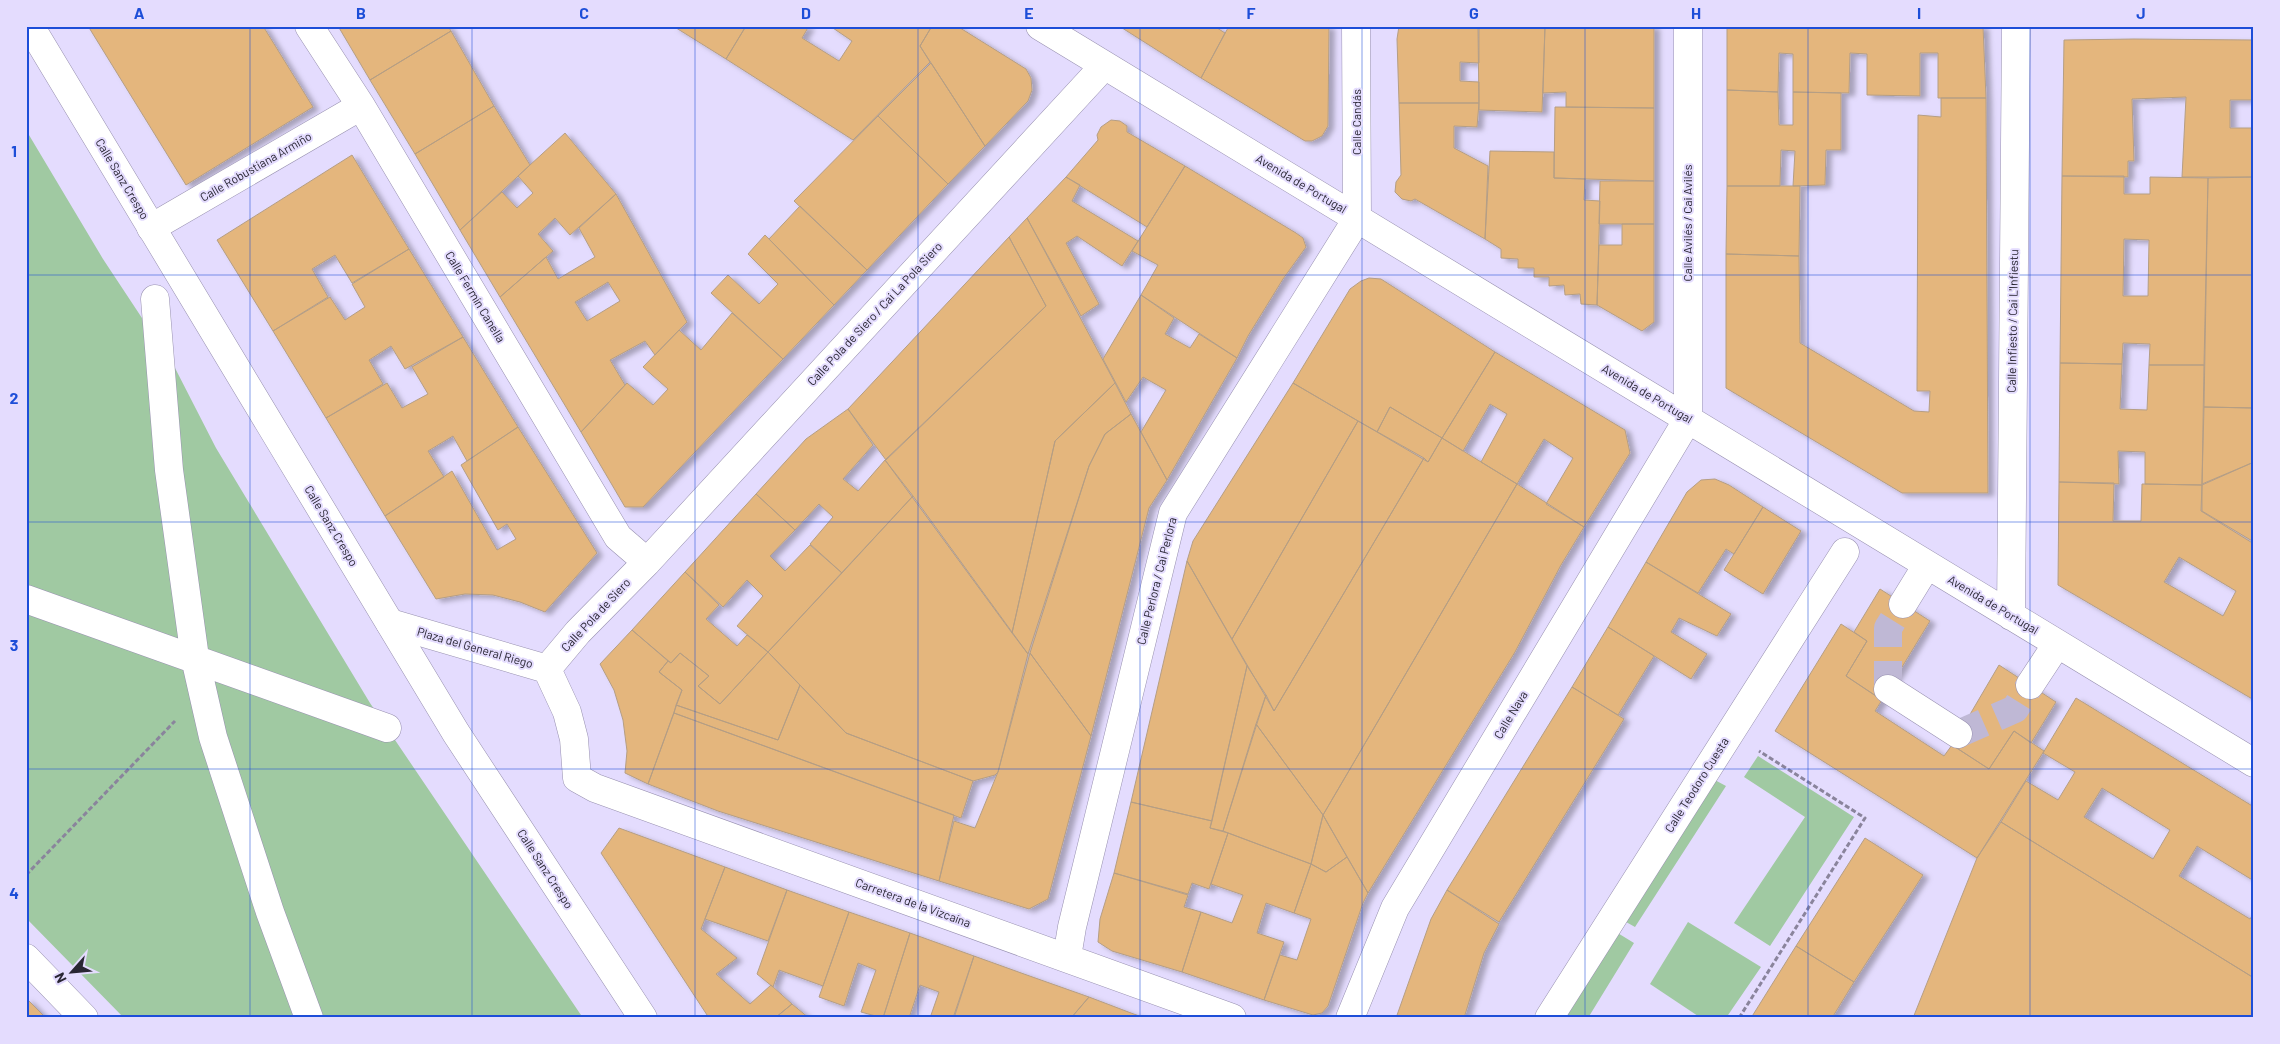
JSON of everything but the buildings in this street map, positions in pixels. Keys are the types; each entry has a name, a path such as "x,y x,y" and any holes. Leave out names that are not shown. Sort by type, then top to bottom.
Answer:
{"street":[{"name":"Calle Sanz Crespo","path":"30,26 456,733 643,1018"},
{"name":"Calle Fermín Canella","path":"309,26 361,106 618,537 646,562"},
{"name":"Avenida de Portugal","path":"1040,26 2254,763"},
{"name":"Calle Candás","path":"1356,26 1357,219"},
{"name":"Calle Avilés / Cai Avilés","path":"1688,26 1688,419"},
{"name":"Calle Infiesto / Cai L'Infiestu","path":"2011,616 2016,26"},
{"name":"Calle Pola de Siero / Cai La Pola Siero","path":"646,562 1104,66"},
{"name":"Calle Robustiana Armiño","path":"151,228 361,106"},
{"name":"Calle Perlora / Cai Perlora","path":"1067,957 1074,917 1173,513 1357,219"},
{"path":"155,299 169,470 195,658 213,736 270,912 309,1018"},
{"name":"Calle Nava","path":"1350,1018 1395,908 1688,419"},
{"name":"Calle Teodoro Cuesta","path":"1548,1018 1845,552"},
{"name":"Calle Pola de Siero","path":"547,669 578,632 646,562"},
{"path":"1903,604 1927,565"},
{"path":"26,599 387,728"},
{"name":"Plaza del General Riego","path":"390,623 547,669 567,712 574,739 576,778 595,788"},
{"path":"2030,685 2056,644"},
{"path":"1888,689 1958,734"},
{"name":"Carretera de la Vizcaína","path":"595,788 1232,1018"},
{"path":"26,958 84,1018"}],"path":[{"path":"26,875 203,692"},
{"path":"1730,732 1865,818 1739,1018"}],"green space":[{"path":"26,130 103,259 175,368 216,448 370,703 583,1018 124,1018 26,918"},
{"path":"1758,756 1854,817 1770,946 1734,923 1805,817 1744,777"},
{"path":"1698,771 1726,786 1635,927 1610,913"},
{"path":"1688,922 1761,967 1726,1018 1701,1018 1650,984"},
{"path":"1603,924 1634,943 1588,1018 1543,1018"}],"tunnel":[{"path":"1888,689 1888,628 1903,604"},
{"path":"1958,734 2015,709 2030,685"}]}
